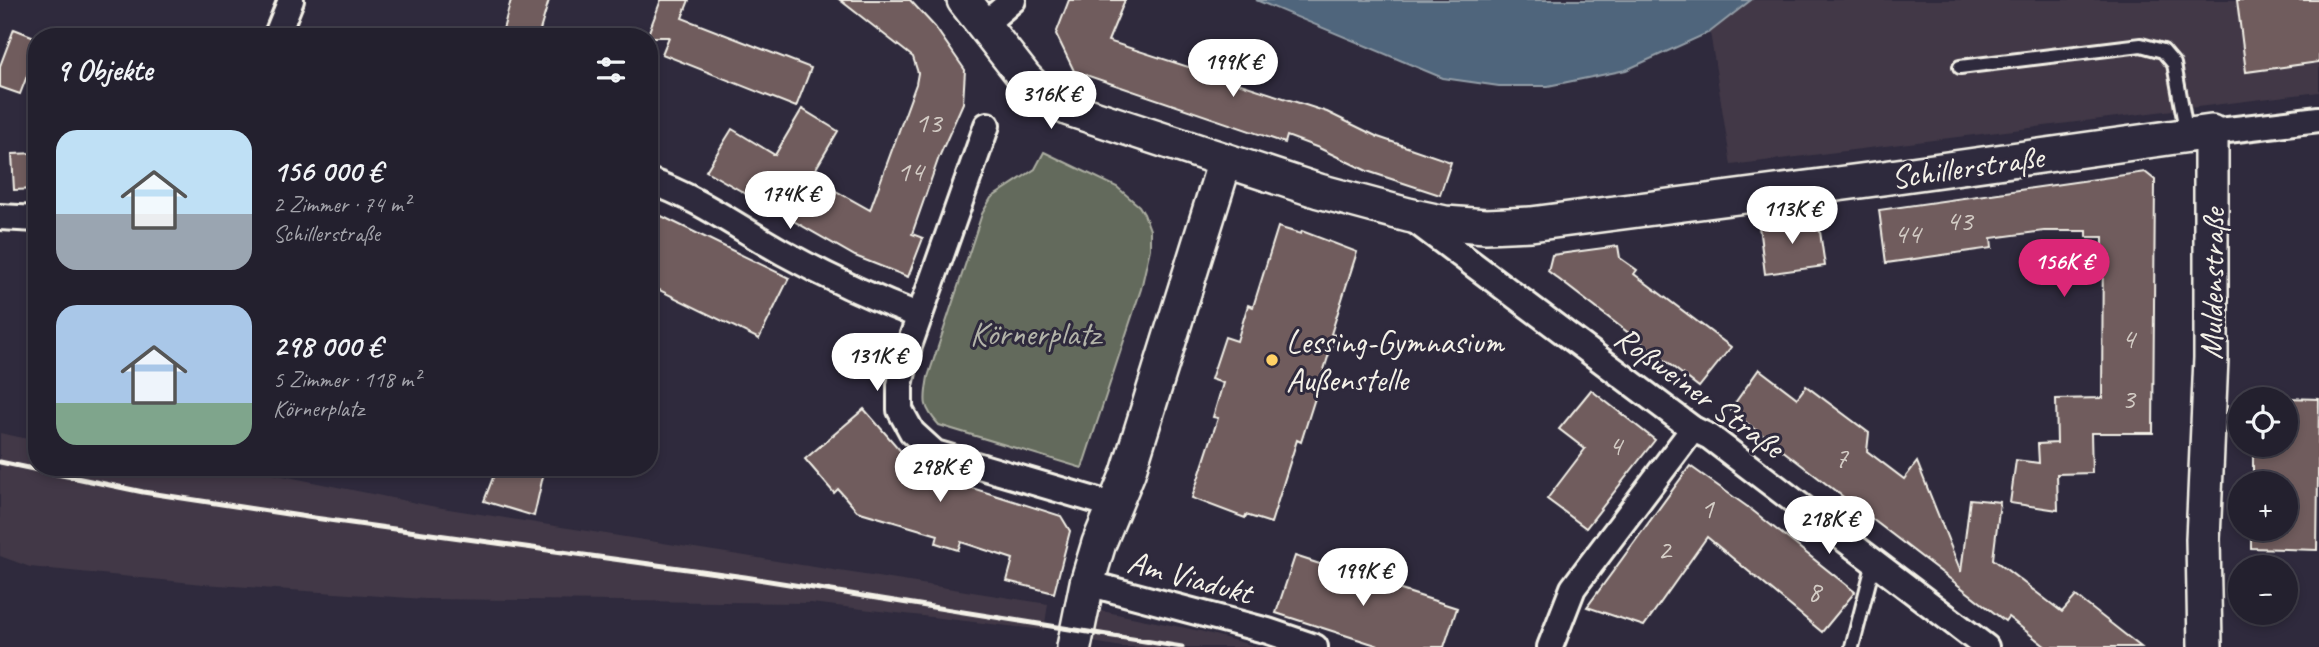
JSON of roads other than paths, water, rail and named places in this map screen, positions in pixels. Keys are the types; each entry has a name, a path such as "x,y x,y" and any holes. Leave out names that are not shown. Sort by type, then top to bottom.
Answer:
{"main road":[{"path":"974,12 1025,78 1043,96 1069,109 1319,191 1408,215"},
{"name":"Schillerstraße","path":"1408,215 1486,226 1531,224 2199,133"},
{"name":"Muldenstraße","path":"2199,133 2211,358 2203,539 2205,647"},
{"path":"1074,647 1087,583 1099,543 1128,473 1225,161"}],"street":[{"path":"280,28 291,0"},
{"path":"974,12 1013,0"},
{"name":"Schillerstraße","path":"2199,133 2319,119"},
{"path":"987,125 909,346 900,385 900,410 912,432 935,453 1115,506"},
{"path":"658,184 672,188 783,253 867,296 920,316"},
{"name":"Roßweiner Straße","path":"1408,215 1693,429 1710,437 1986,647"},
{"path":"0,217 28,219"},
{"path":"1550,647 1573,588 1693,429"},
{"name":"Am Viadukt","path":"1087,583 1268,631 1315,647"}],"lane":[{"path":"1959,67 2141,45 2163,51 2174,64 2199,133"},
{"path":"1852,647 1874,562"}],"water":[{"path":"1256,0 1751,0 1710,32 1626,70 1548,86 1499,86 1443,78"}],"railway":[{"path":"0,462 28,468"},
{"path":"67,476 143,492 745,577 1182,647"}],"place":[{"name":"Lessing-Gymnasium Außenstelle","path":"1272,360"}],"park label":[{"name":"Körnerplatz","path":"1035,333"}]}
